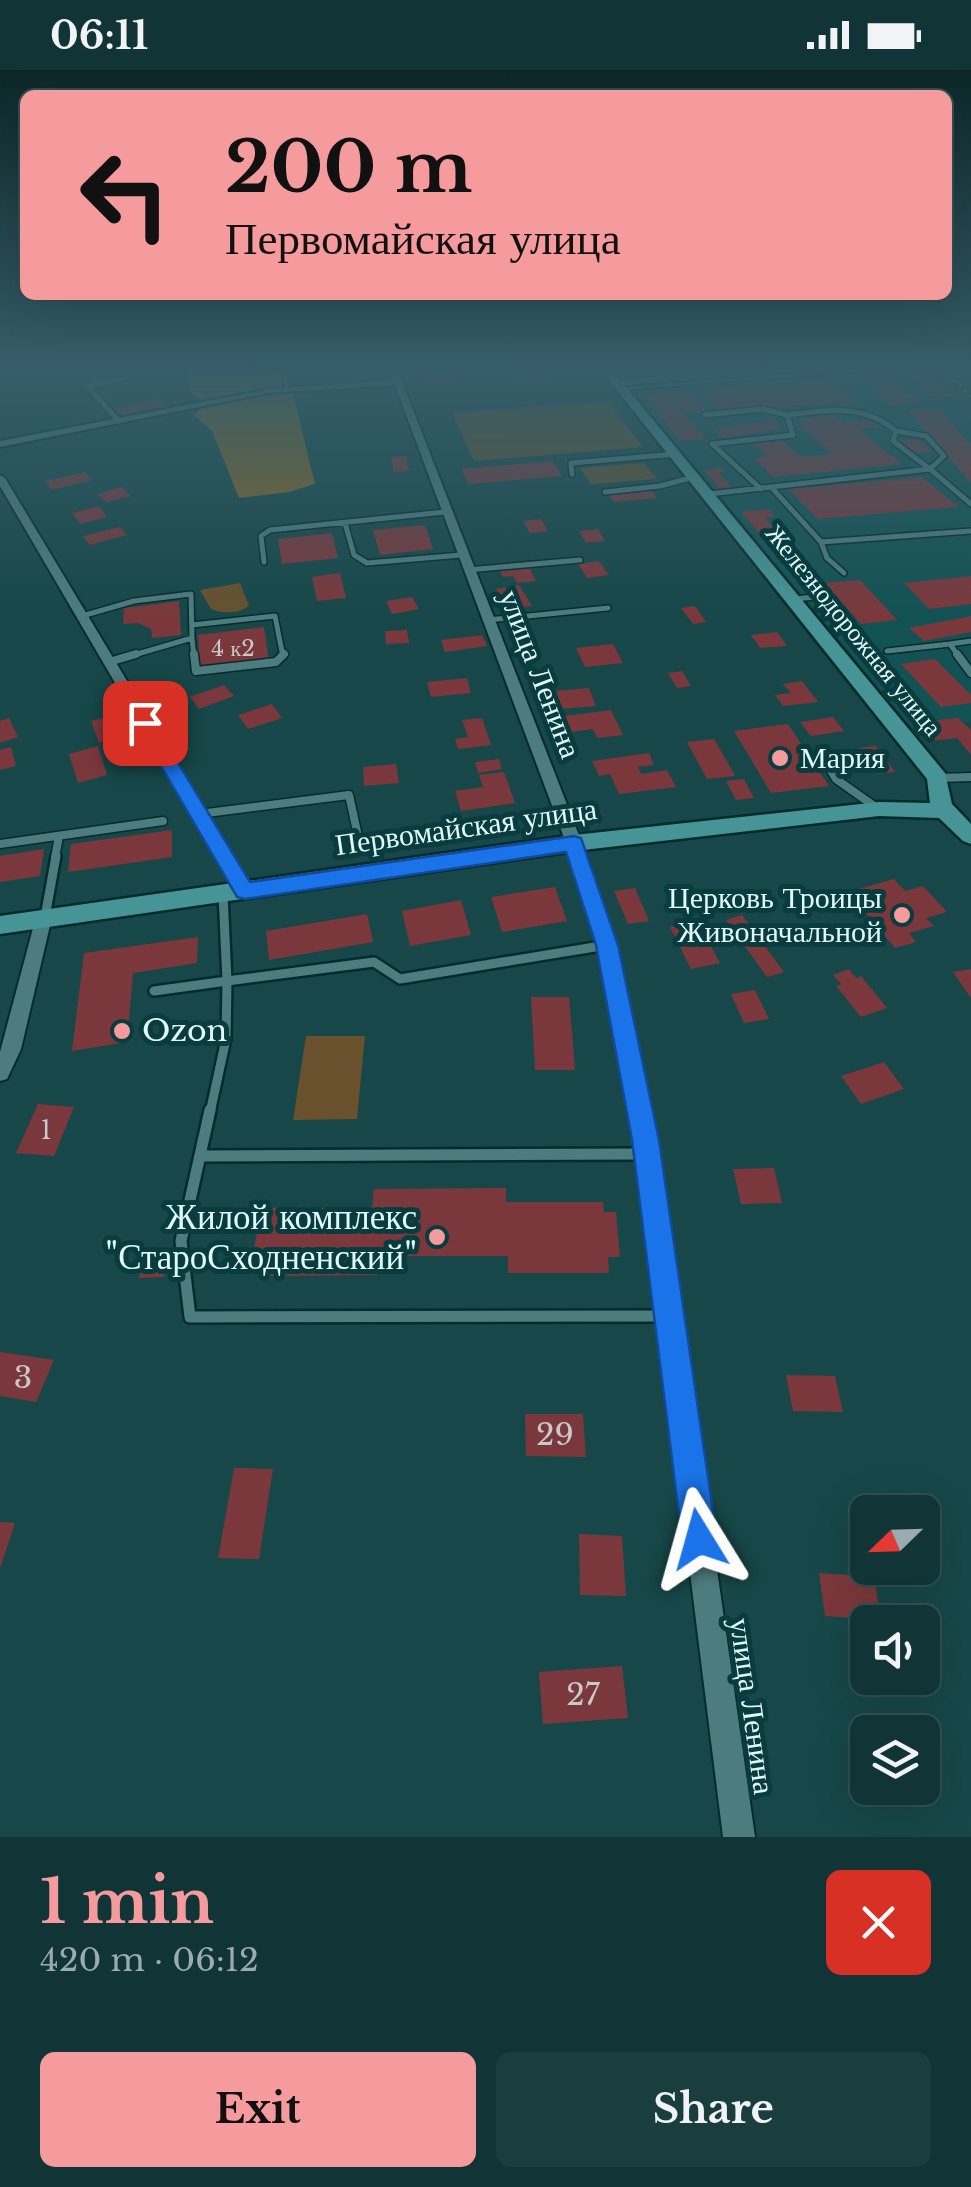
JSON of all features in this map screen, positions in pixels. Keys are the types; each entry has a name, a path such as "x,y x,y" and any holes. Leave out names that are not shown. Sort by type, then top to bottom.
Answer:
{"main road":[{"name":"Железнодорожная улица","path":"674,451 938,778 936,792 943,811"},
{"name":"Первомайская улица","path":"0,925 574,844 879,809 943,811"},
{"path":"943,811 971,836"}],"street":[{"name":"улица Ленина","path":"422,451 574,844 607,945 648,1154 739,1837"},
{"path":"0,478 199,814 234,892"},
{"path":"0,1073 11,1049 44,917"}],"lane":[{"path":"720,451 761,489"},
{"path":"907,451 954,486 971,504"},
{"path":"709,494 930,469 944,456 940,451"},
{"path":"572,474 572,463 676,454"},
{"path":"604,492 660,486 694,477"},
{"path":"772,488 821,542 826,558 844,573"},
{"path":"264,562 263,532 445,512"},
{"path":"345,522 354,555 368,563 580,560"},
{"path":"821,542 971,531"},
{"path":"794,599 825,596 806,573"},
{"path":"82,616 134,600 190,594 192,638 196,670 276,662 284,656 275,616 192,624"},
{"path":"487,620 608,608"},
{"path":"109,662 192,638"},
{"path":"886,651 971,641"},
{"path":"950,644 971,672"},
{"path":"824,759 836,780 879,809"},
{"path":"938,778 971,776"},
{"path":"199,814 349,795 358,836"},
{"path":"0,844 163,821"},
{"path":"44,917 59,836"},
{"path":"234,892 226,1038 181,1241 190,1317 669,1316"},
{"path":"154,991 374,962 400,979 607,945"},
{"path":"200,1156 648,1154"}],"shaded area":[{"path":"220,451 307,451 315,484 289,492 239,498"},
{"path":"470,451 589,451 474,461"},
{"path":"682,451 971,451 971,722 912,727"},
{"path":"644,463 657,479 591,484 580,468"},
{"path":"240,583 249,606 235,612 211,609 200,590"},
{"path":"306,1036 365,1036 357,1119 293,1120"}],"building":[{"path":"761,451 795,451 801,457 832,454 829,451 886,451 902,464 773,477 753,458 767,457"},
{"path":"943,451 971,451 971,483"},
{"path":"406,456 409,471 394,472 391,457"},
{"path":"553,461 562,476 468,484 462,469"},
{"path":"722,468 725,472 719,473 732,487 719,488 704,470"},
{"path":"85,472 92,480 52,490 45,481"},
{"path":"922,477 959,507 818,519 788,489"},
{"path":"122,487 131,496 106,502 97,494"},
{"path":"652,491 657,498 614,502 609,495"},
{"path":"99,506 107,517 80,524 72,513"},
{"path":"769,509 775,517 765,518 806,563 787,566 741,512"},
{"path":"541,519 548,531 530,533 523,521"},
{"path":"425,525 433,549 380,555 373,530"},
{"path":"120,527 127,535 90,545 83,536"},
{"path":"598,529 605,541 586,543 579,531"},
{"path":"332,533 338,558 282,564 278,539"},
{"path":"599,561 609,575 587,578 578,564"},
{"path":"528,565 536,581 517,583 513,576 503,577 499,569"},
{"path":"340,573 346,598 317,601 312,577"},
{"path":"971,576 971,604 929,609 904,583"},
{"path":"860,580 897,620 861,624 825,583"},
{"path":"519,585 532,606 508,609 496,589"},
{"path":"412,597 419,609 392,614 386,601"},
{"path":"179,601 181,635 152,638 151,629 138,623 123,624 124,608"},
{"path":"695,606 706,622 693,624 681,608"},
{"path":"971,616 971,632 924,641 909,628"},
{"path":"264,627 269,662 200,671 198,635"},
{"path":"407,630 409,643 386,644 385,631"},
{"path":"777,632 787,646 760,648 751,635"},
{"path":"482,635 487,646 445,652 441,640"},
{"path":"613,644 623,663 585,667 576,648"},
{"path":"935,659 971,695 971,703 941,707 901,664"},
{"path":"682,671 691,686 677,688 668,673"},
{"path":"467,678 471,693 431,697 427,682"},
{"path":"802,681 818,702 783,706 775,695 791,693 783,684"},
{"path":"224,685 234,696 199,709 190,697"},
{"path":"589,688 596,706 561,709 555,691"},
{"path":"272,704 282,718 248,729 238,715"},
{"path":"611,710 623,735 597,738 593,729 570,732 567,726 553,727 549,718"},
{"path":"119,714 128,734 99,743 91,721"},
{"path":"833,717 844,731 811,736 800,722"},
{"path":"9,718 18,737 0,743 0,721"},
{"path":"482,718 491,745 458,749 455,739 468,737 462,720"},
{"path":"958,718 971,730 971,755 957,738 929,741 914,722"},
{"name":"Мария","path":"788,724 829,786 771,793 734,731"},
{"path":"141,734 149,750 128,756 120,740"},
{"path":"714,739 735,776 707,779 687,742"},
{"path":"98,746 107,775 78,783 69,754"},
{"path":"876,746 895,772 878,774 859,748"},
{"path":"11,747 16,766 0,770 0,750"},
{"path":"649,753 654,765 638,767 641,774 667,770 676,787 619,794 610,774 599,776 592,761"},
{"path":"499,759 502,769 478,773 475,762"},
{"path":"396,764 399,783 364,786 363,767"},
{"path":"504,772 515,803 461,811 455,791 483,787 479,775"},
{"path":"744,779 754,798 736,800 726,781"},
{"path":"172,830 172,857 68,872 71,844"},
{"path":"44,849 40,876 0,882 0,856"},
{"name":"Церковь Троицы Живоначальной","path":"894,879 905,891 923,886 947,912 926,918 934,926 909,933 916,942 895,948 848,892"},
{"path":"555,887 567,921 502,932 491,897"},
{"path":"635,888 649,921 628,924 614,891"},
{"path":"461,900 471,935 410,946 402,911"},
{"path":"367,914 373,942 269,960 266,931"},
{"path":"742,915 784,972 767,977 726,920"},
{"path":"698,922 720,963 691,969 670,927"},
{"path":"198,937 197,963 133,973 127,1042 72,1051 84,953"},
{"path":"849,969 856,978 861,976 887,1008 861,1017 836,986 841,984 833,975"},
{"path":"971,969 971,998 953,972"},
{"path":"755,990 769,1019 744,1023 731,994"},
{"path":"531,997 569,997 575,1070 535,1070"},
{"path":"884,1062 904,1089 861,1104 841,1076"},
{"path":"38,1104 74,1107 54,1156 16,1153"},
{"path":"774,1168 782,1203 741,1204 733,1169"},
{"name":"Жилой комплекс \"СтароСходненский\"","path":"506,1188 506,1202 603,1202 604,1212 616,1212 620,1257 608,1257 609,1273 508,1273 508,1256 378,1256 377,1275 261,1276 263,1262 252,1262 259,1219 270,1219 271,1208 372,1208 374,1189"},
{"path":"146,1251 170,1251 164,1277 139,1278"},
{"path":"0,1352 54,1360 36,1402 0,1396"},
{"path":"786,1375 835,1376 843,1412 793,1411"},
{"path":"525,1414 583,1414 586,1457 526,1456"},
{"path":"234,1468 273,1469 259,1559 218,1558"},
{"path":"0,1522 15,1523 1,1566 0,1566"},
{"path":"579,1534 622,1536 626,1596 580,1595"},
{"path":"819,1573 850,1575 850,1585 875,1585 879,1605 850,1605 850,1618 825,1616"},
{"path":"622,1666 628,1718 543,1724 539,1672"}],"place":[{"name":"Мария","path":"780,758"},
{"name":"Церковь Троицы Живоначальной","path":"902,915"},
{"name":"Ozon","path":"122,1031"},
{"name":"Жилой комплекс \"СтароСходненский\"","path":"437,1237"}],"route":[{"path":"145,723 245,891 574,844 607,945 646,1140 699,1539"}]}
